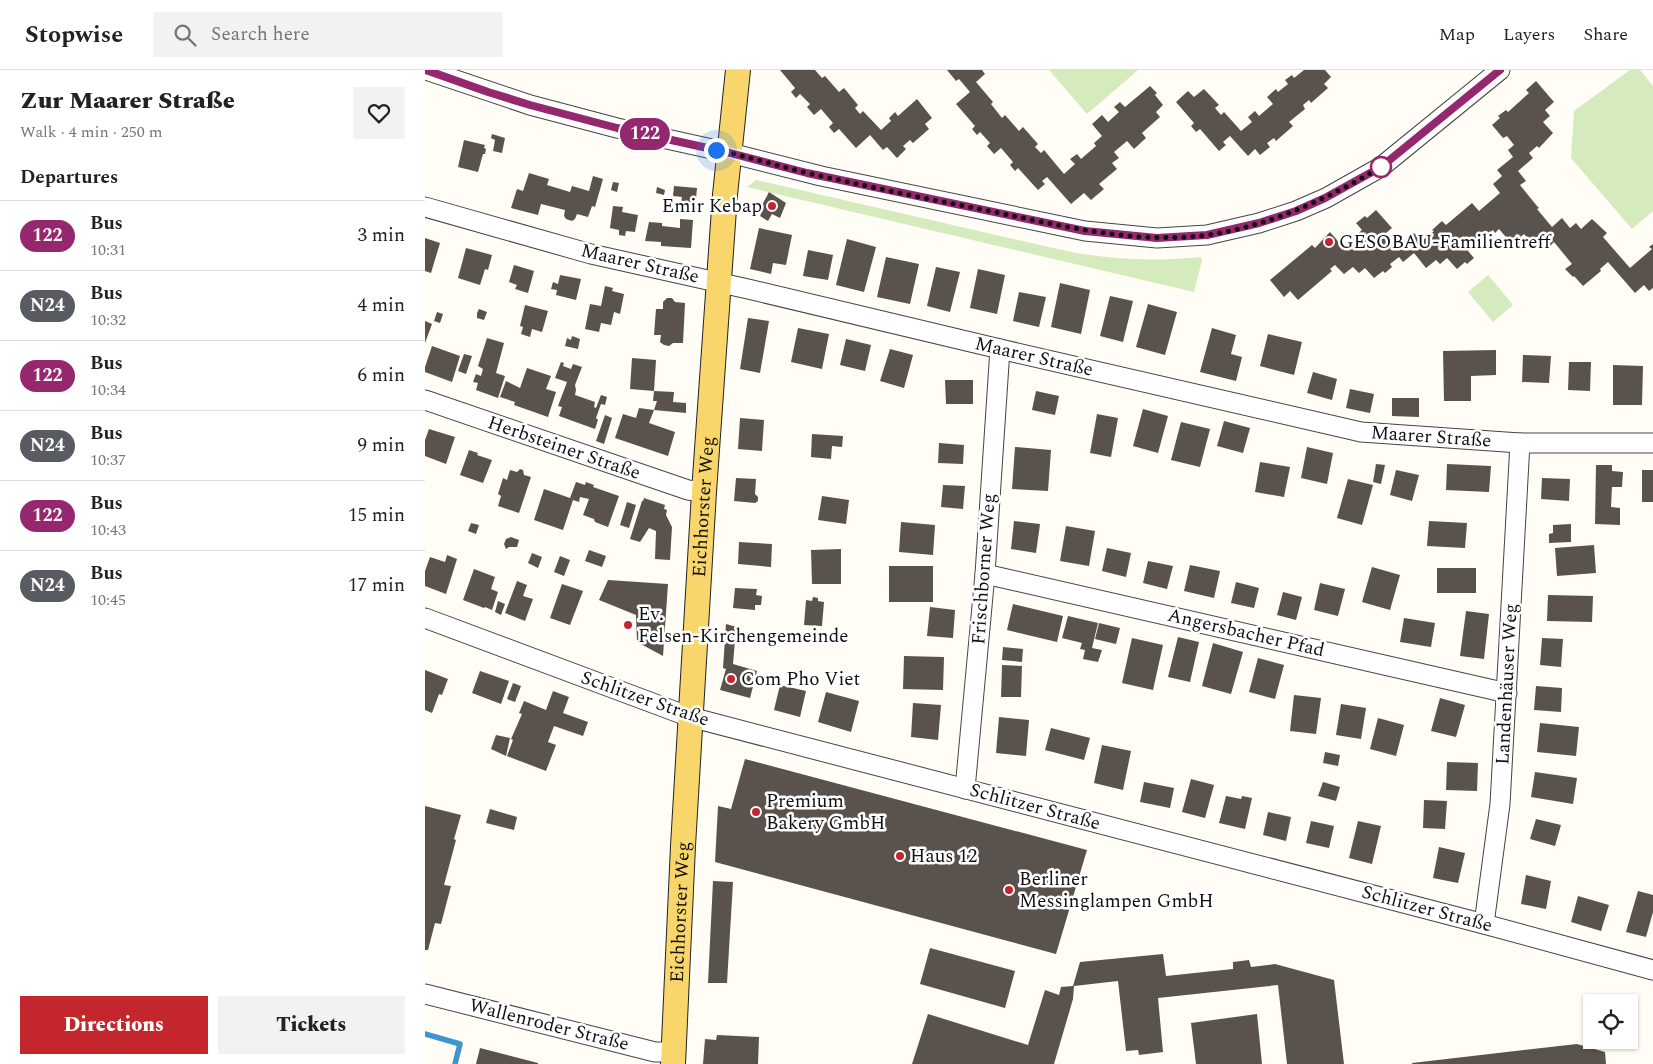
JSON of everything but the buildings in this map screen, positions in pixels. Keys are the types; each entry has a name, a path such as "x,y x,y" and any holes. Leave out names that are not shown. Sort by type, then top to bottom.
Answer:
{"main road":[{"name":"Eichhorster Weg","path":"673,1058 690,717 704,492 719,282 738,70"}],"street":[{"path":"426,70 530,105 821,176 1085,231 1157,238 1207,235 1259,223 1296,211 1381,167 1500,70"},
{"name":"Maarer Straße","path":"425,207 591,254 719,282 1361,432 1520,443 1653,443"},
{"name":"Frischborner Weg","path":"965,789 985,574 1000,349"},
{"name":"Herbsteiner Straße","path":"425,400 688,490 704,492"},
{"name":"Landenhäuser Weg","path":"1484,924 1499,804 1520,443"},
{"name":"Angersbacher Pfad","path":"985,574 1507,692"},
{"name":"Schlitzer Straße","path":"425,618 690,717 1484,924 1653,970"},
{"name":"Wallenroder Straße","path":"425,994 673,1058"}],"green space":[{"path":"1049,70 1138,70 1087,114"},
{"path":"1630,70 1640,70 1653,86 1653,211 1632,229 1571,158 1574,111"},
{"path":"756,180 1087,255 1152,259 1201,257 1202,260 1194,292 747,187"},
{"path":"1488,275 1513,305 1493,322 1468,292"}],"waterway":[{"path":"425,1034 460,1044 455,1064"}],"bus line":[{"name":"122","path":"426,70 530,105 617,128 730,153 807,173 1085,231 1157,238 1207,235 1259,223 1296,211 1325,198 1381,167 1500,70"}],"place":[{"name":"Emir Kebap","path":"772,206"},
{"name":"GESOBAU-Familientreff","path":"1329,242"},
{"name":"Ev. Felsen-Kirchengemeinde","path":"628,625"},
{"name":"Com Pho Viet","path":"731,679"},
{"name":"Premium Bakery GmbH","path":"756,812"},
{"name":"Haus 12","path":"900,856"},
{"name":"Berliner Messinglampen GmbH","path":"1009,890"}],"route":[{"path":"716,150 821,176 1085,231 1157,238 1207,235 1259,223 1296,211 1325,198 1381,167"}]}
